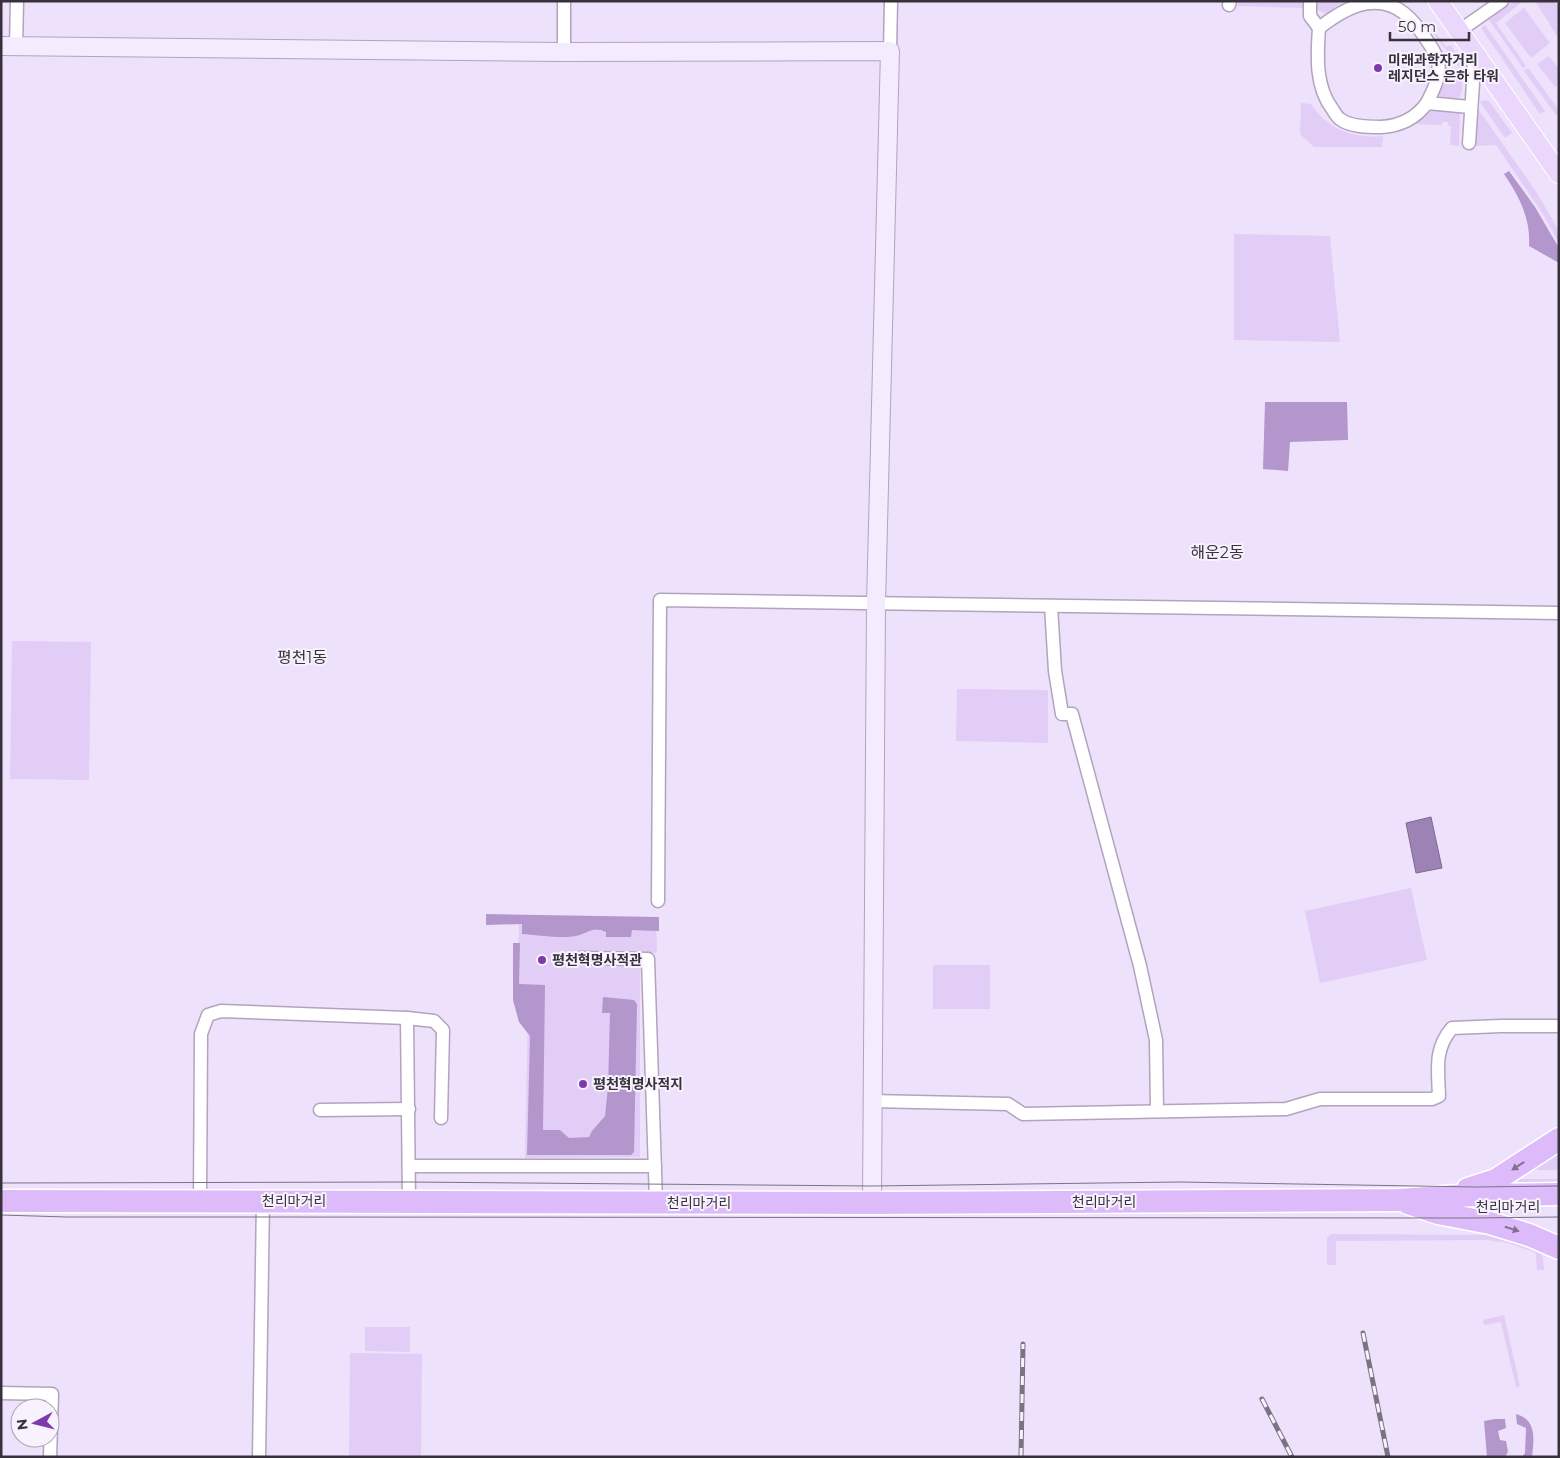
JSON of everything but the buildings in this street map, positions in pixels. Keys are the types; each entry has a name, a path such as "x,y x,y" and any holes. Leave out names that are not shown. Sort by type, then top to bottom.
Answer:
{"highway":[{"path":"1398,1200 1435,1193 1466,1190 1496,1180 1559,1139"},
{"name":"천리마거리","path":"1,1201 872,1203 1398,1200 1473,1195 1559,1194"},
{"name":"천리마거리","path":"1398,1200 1467,1207 1559,1208"},
{"path":"1398,1200 1438,1214 1490,1223 1529,1235 1559,1248"}],"main road":[{"path":"1438,1 1542,147 1559,174"}],"street":[{"path":"17,1 9,46 564,52 890,50"},
{"path":"564,1 564,52"},
{"path":"872,1203 876,604 891,1"},
{"path":"1310,1 1310,16 1319,28 1316,57 1320,82 1328,104 1340,120 1362,127 1386,126 1410,120 1419,114 1427,103 1437,80 1438,60 1422,33 1402,11 1392,5 1370,3 1349,10 1331,19 1319,28"},
{"path":"1459,31 1502,1"},
{"path":"1469,143 1474,68 1470,46"},
{"path":"1427,103 1470,107"},
{"path":"658,901 660,600 1559,613"},
{"path":"1051,606 1055,671 1062,714 1072,714 1135,947 1156,1040 1157,1112"},
{"path":"580,958 648,959 656,1202"},
{"path":"200,1201 201,1034 208,1015 221,1010 407,1018 434,1021 444,1030 441,1118"},
{"path":"407,1018 409,1202"},
{"path":"872,1101 1008,1104 1022,1114 1286,1109 1320,1099 1432,1099 1439,1096 1438,1052 1444,1038 1452,1028 1559,1026"},
{"path":"320,1110 409,1109"},
{"path":"409,1166 655,1166"},
{"path":"259,1457 263,1201"},
{"path":"1,1393 52,1394 50,1457"}],"shaded area":[{"path":"1238,1 1303,1 1305,8 1238,6"},
{"path":"1318,1 1348,1 1340,4 1327,14 1318,10 1316,7"},
{"path":"1513,1 1523,1 1496,23 1526,66 1523,68 1489,20"},
{"path":"1535,1 1555,1 1559,8 1559,39"},
{"path":"1524,8 1550,43 1531,58 1505,23"},
{"path":"1485,25 1545,111 1540,114 1481,28"},
{"path":"1432,28 1446,47 1451,45 1460,60 1462,71 1431,30"},
{"path":"1426,34 1462,83 1462,92 1459,98 1439,98 1436,96 1438,89"},
{"path":"1549,56 1559,69 1559,84 1555,87 1537,64"},
{"path":"1528,68 1559,110 1559,113 1556,115 1524,71"},
{"path":"1483,100 1489,101 1512,133 1505,138 1480,102"},
{"path":"1301,103 1311,104 1325,120 1342,130 1362,136 1383,136 1382,147 1314,147 1300,134"},
{"path":"1476,106 1537,193 1559,231 1559,243 1543,214 1496,145 1474,146"},
{"path":"1426,110 1458,111 1460,114 1459,146 1450,145 1451,126 1448,126 1448,122 1442,122 1442,125 1412,124"},
{"path":"1509,171 1535,207 1559,248 1559,263 1529,246 1528,226 1523,208 1504,174"},
{"path":"1234,234 1330,236 1340,342 1234,340"},
{"path":"1265,402 1347,402 1348,440 1290,442 1288,471 1263,469"},
{"path":"12,641 91,642 89,780 10,779"},
{"path":"957,689 1048,690 1048,743 956,741"},
{"path":"1431,817 1442,868 1416,873 1406,823"},
{"path":"1411,888 1427,960 1320,983 1305,911"},
{"path":"486,914 659,917 659,931 632,930 631,937 606,937 606,932 597,929 570,937 522,934 522,924 486,925"},
{"name":"평천혁명사적지","path":"519,920 656,920 657,953 640,952 640,1157 525,1158 528,1011 518,987"},
{"path":"513,943 520,943 519,984 545,985 543,1130 560,1130 569,1138 589,1137 605,1116 608,1087 610,1013 602,1013 603,997 634,1000 637,1004 634,1152 631,1155 527,1155 530,1036 519,1022 513,1000"},
{"path":"933,965 990,965 990,1009 933,1009"},
{"path":"1559,1150 1559,1170 1526,1170"},
{"path":"1518,1179 1559,1179 1559,1184 1518,1184"},
{"path":"1331,1234 1494,1235 1540,1251 1544,1270 1537,1270 1534,1252 1508,1243 1487,1240 1336,1241 1336,1265 1327,1265 1327,1238"},
{"path":"1504,1315 1520,1386 1516,1387 1501,1322 1484,1325 1483,1320"},
{"path":"365,1327 410,1327 410,1352 365,1351"},
{"path":"350,1353 422,1354 421,1457 349,1457"},
{"path":"1516,1414 1523,1417 1531,1425 1533,1431 1532,1457 1522,1457 1525,1453 1526,1428 1517,1424"},
{"path":"1505,1419 1506,1428 1498,1431 1500,1440 1506,1441 1508,1452 1505,1457 1487,1457 1484,1421"}],"tram line":[{"path":"1,1183 409,1182 872,1186 1179,1182 1475,1187 1559,1186"},
{"path":"1,1215 67,1217 1559,1217"}],"railway":[{"path":"1363,1333 1388,1457"},
{"path":"1021,1457 1023,1344"},
{"path":"1262,1399 1292,1457"}],"place":[{"name":"미래과학자거리 레지던스 은하 타워","path":"1378,68"},
{"name":"평천혁명사적관","path":"542,960"},
{"name":"평천혁명사적지","path":"583,1084"}],"district":[{"name":"해운2동","path":"1217,552"},
{"name":"평천1동","path":"302,657"}]}
